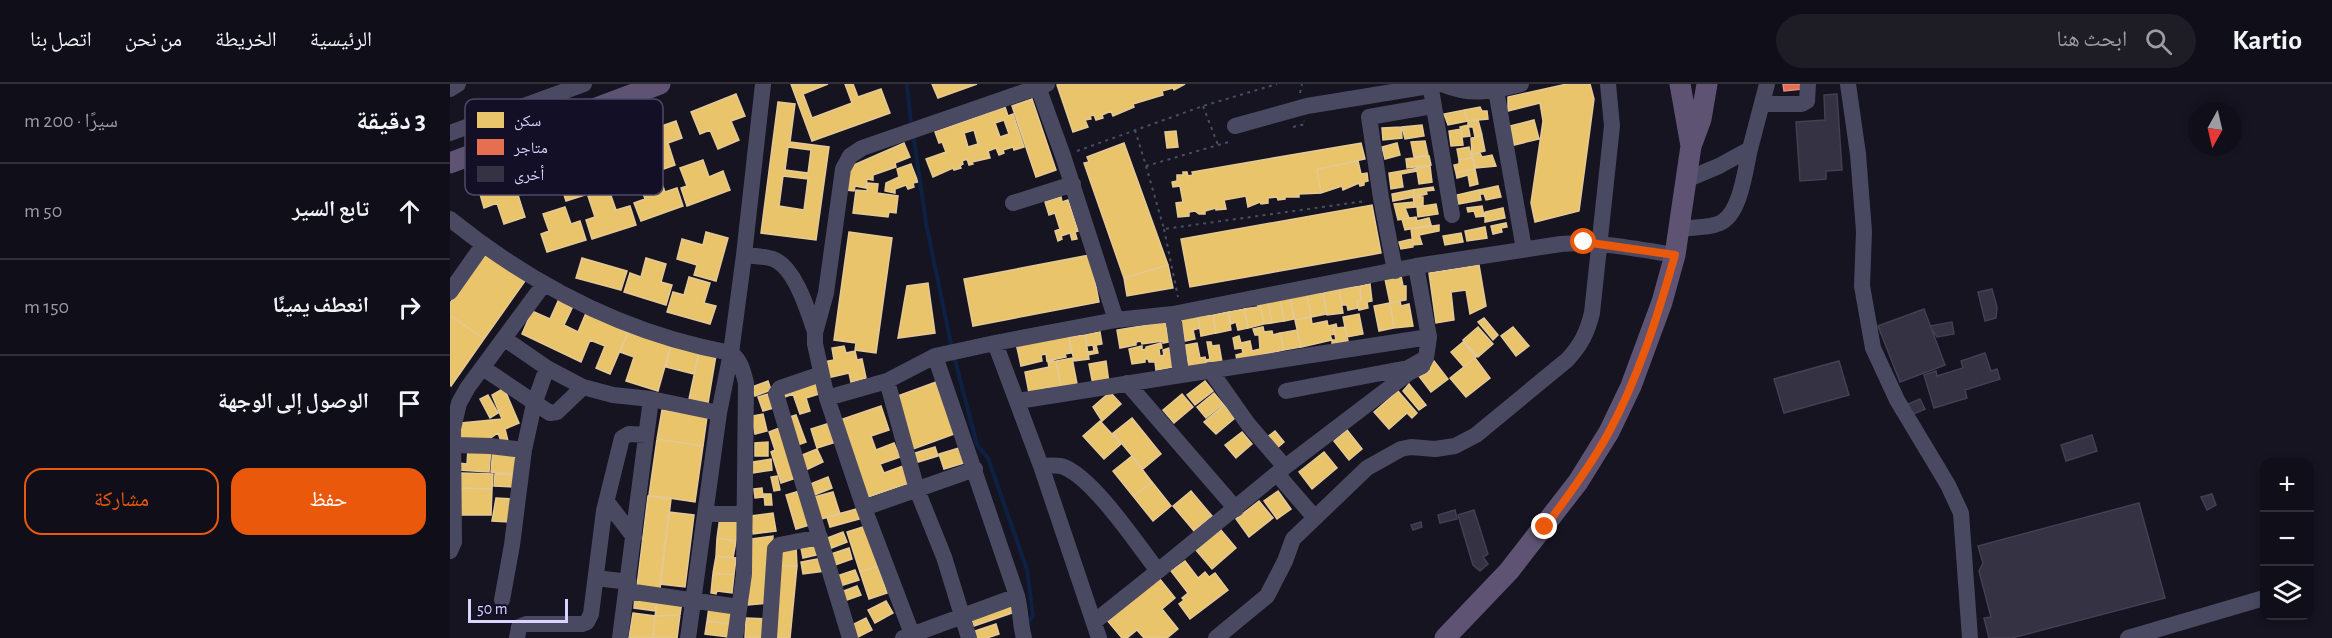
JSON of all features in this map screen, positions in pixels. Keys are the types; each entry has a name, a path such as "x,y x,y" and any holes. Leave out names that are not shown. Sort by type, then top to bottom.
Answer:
{"main road":[{"path":"620,99 660,84"},
{"path":"1680,84 1691,146"},
{"path":"1445,638 1509,571 1578,483 1609,432 1631,386 1648,343 1675,255 1688,179 1691,146 1701,119 1707,84"},
{"path":"450,163 465,157"}],"street":[{"path":"450,89 458,84"},
{"path":"543,99 584,84"},
{"path":"688,638 719,413 731,353 763,84"},
{"path":"1235,126 1307,106 1438,84 1470,93 1521,84"},
{"path":"1438,84 1432,106 1452,215"},
{"path":"1216,638 1267,596 1285,561 1293,539 1367,468 1401,449 1411,447 1435,449 1455,446 1476,435 1567,360 1580,346 1588,332 1592,314 1601,244 1612,126 1608,84"},
{"path":"1680,229 1720,224 1730,216 1737,205 1767,84"},
{"path":"1763,104 1802,104 1807,101 1808,84"},
{"path":"1848,84 1858,154 1864,231 1862,286 1873,348 1897,400 1948,485 1961,513 1971,638"},
{"path":"1017,596 907,636 827,398 815,344 815,333 826,293 840,184 843,169 850,156 862,148 1041,85 1116,320"},
{"path":"1496,90 1524,249"},
{"path":"1395,271 1369,117 1432,106"},
{"path":"450,133 465,128"},
{"path":"1688,179 1719,166 1750,149"},
{"path":"1013,203 1073,184"},
{"path":"450,219 483,245 544,284 639,329 675,341 731,353 736,357 746,383 744,574 735,638"},
{"path":"827,398 887,381 936,356 1116,320 1177,313 1416,266 1584,242 1675,255"},
{"path":"450,292 483,245"},
{"path":"744,255 773,259 784,267 794,280 808,309 815,333"},
{"path":"995,343 1018,401 1097,630 1158,571 1281,471 1410,372 1417,370 1426,358 1429,337 1416,266"},
{"path":"450,551 454,542 453,429 459,403 468,387 544,284"},
{"path":"1177,313 1181,375"},
{"path":"1018,401 1429,337"},
{"path":"505,339 547,368 583,387 613,395 651,399 719,413"},
{"path":"936,356 1022,612 1021,628 1024,638"},
{"path":"1286,391 1408,368 1426,358"},
{"path":"483,368 550,413 557,412 583,387"},
{"path":"502,600 512,545 524,450 534,404 547,368"},
{"path":"1210,370 1315,518"},
{"path":"821,374 776,391 850,638"},
{"path":"887,381 917,490 944,557 969,638"},
{"path":"1127,383 1236,509"},
{"path":"620,638 651,399"},
{"path":"517,638 519,627 526,624 582,624 587,622 591,614 607,502 624,436 646,435"},
{"path":"454,445 524,450"},
{"path":"612,478 644,456"},
{"path":"1041,466 1062,466 1077,474 1094,489 1158,571"},
{"path":"864,508 975,469"},
{"path":"607,502 634,537"},
{"path":"705,514 745,514"},
{"path":"769,638 775,549 779,545 820,537"},
{"path":"596,578 628,587 739,607"},
{"path":"2128,638 2260,599"}],"path":[{"path":"1063,156 1203,106 1277,84"},
{"path":"1203,106 1218,145"},
{"path":"1146,166 1164,230 1177,313"},
{"path":"1164,230 1381,198"}],"building: سكن":[{"path":"791,84 828,84 803,94 812,118 852,103 845,84 853,84 858,97 881,89 890,113 812,141"},
{"path":"932,84 977,84 938,98"},
{"path":"1185,84 1174,90 1173,88 1162,91 1163,95 1133,104 1134,107 1113,116 1111,111 1102,115 1103,118 1096,120 1094,115 1090,116 1091,119 1085,120 1088,127 1073,132 1057,85"},
{"path":"1567,84 1590,84 1594,99 1579,211 1535,222 1531,203 1543,121 1540,103 1508,111 1508,97"},
{"path":"736,94 745,116 731,121 739,140 718,149 710,130 700,134 691,112"},
{"path":"1032,99 1056,170 1036,177 1012,106"},
{"path":"778,102 795,104 790,142 829,147 816,240 761,233","holes":["788,147 811,150 808,173 785,170","783,176 808,179 804,210 779,206"]},
{"path":"1005,107 1008,116 1013,114 1024,147 1003,150 1004,153 999,155 996,148 988,151 990,158 972,162 973,164 969,165 967,159 962,161 961,168 954,170 953,168 933,177 926,159 946,152 935,132","holes":["1004,120 1009,134 1000,137 995,123","974,130 978,144 968,147 964,133"]},
{"path":"1480,107 1482,111 1487,111 1488,119 1468,121 1464,110"},
{"path":"1464,110 1468,121 1448,125 1444,114"},
{"path":"1478,120 1482,135 1475,137 1473,127 1468,127 1468,121"},
{"path":"1534,120 1539,139 1514,145 1510,126"},
{"path":"676,121 682,138 668,143 675,165 663,169 663,126"},
{"path":"1422,125 1424,136 1405,139 1402,127"},
{"path":"1468,125 1470,136 1463,137 1460,127"},
{"path":"1401,127 1402,138 1383,140 1382,128"},
{"path":"1461,129 1463,145 1451,146 1449,131"},
{"path":"1176,131 1178,147 1167,148 1165,132"},
{"path":"1482,136 1485,151 1472,154 1471,138"},
{"path":"1425,141 1428,155 1414,157 1411,142"},
{"path":"904,143 910,157 895,163 896,167 873,175 873,180 867,179 866,188 855,186 854,191 846,190 849,167"},
{"path":"1124,143 1168,265 1124,278 1084,163 1089,162 1087,157"},
{"path":"1361,143 1365,159 1317,169 1321,193 1299,194 1299,197 1285,197 1285,199 1278,200 1277,197 1268,198 1268,203 1261,204 1260,202 1248,207 1246,196 1224,200 1226,209 1216,210 1216,208 1205,211 1205,214 1189,212 1189,216 1178,217 1176,203 1183,202 1180,186 1173,187 1172,182 1177,181 1177,175 1183,175 1183,172 1187,172 1188,176 1193,175 1192,172"},
{"path":"1397,143 1400,155 1385,159 1382,147"},
{"path":"1469,147 1472,158 1459,160 1457,149"},
{"path":"1480,153 1482,157 1492,155 1496,166 1476,168 1472,154"},
{"path":"1429,156 1431,165 1407,168 1406,159"},
{"path":"1473,158 1475,169 1456,173 1454,165 1459,164 1459,160"},
{"path":"703,160 709,177 723,171 730,190 687,206 681,188 687,186 680,168"},
{"path":"1358,161 1361,174 1367,173 1368,181 1364,182 1364,185 1360,186 1359,183 1343,190 1342,186 1321,193 1317,169"},
{"path":"911,164 918,182 913,183 914,187 908,189 906,185 895,189 895,193 885,191 886,183 899,177 897,169"},
{"path":"1430,166 1432,182 1419,184 1417,171 1401,174 1403,187 1391,189 1389,173"},
{"path":"1475,169 1478,184 1470,186 1468,175 1457,178 1456,173"},
{"path":"868,183 878,184 877,193 898,196 896,213 889,212 888,217 853,213 856,190 867,191"},
{"path":"1498,186 1501,197 1486,200 1484,194 1480,194 1479,190"},
{"path":"663,187 665,192 677,188 683,206 641,221 634,203 645,199 644,195 663,195"},
{"path":"1433,187 1434,190 1426,191 1427,194 1414,197 1413,190"},
{"path":"1413,190 1414,197 1393,201 1392,194"},
{"path":"1479,190 1481,200 1458,204 1457,195"},
{"path":"480,195 518,195 525,217 504,224 497,203 484,208"},
{"path":"564,195 585,195 566,201"},
{"path":"611,195 616,210 630,206 636,225 592,239 586,220 595,217 588,196"},
{"path":"1061,197 1062,202 1068,200 1078,231 1075,232 1077,239 1072,240 1070,233 1061,236 1062,239 1058,241 1055,231 1060,229 1055,213 1049,215 1045,202"},
{"path":"1413,197 1423,197 1423,205 1415,207"},
{"path":"1414,202 1415,207 1405,208 1409,218 1398,220 1394,204"},
{"path":"1436,204 1438,214 1418,217 1417,207"},
{"path":"1372,205 1381,253 1190,287 1181,239"},
{"path":"1482,206 1484,216 1476,217 1474,211 1468,212 1467,208"},
{"path":"565,207 571,224 580,221 586,240 547,252 541,234 549,231 543,214"},
{"path":"1503,208 1505,218 1485,222 1485,212"},
{"path":"1416,217 1417,221 1429,218 1431,225 1405,230 1402,219"},
{"path":"1506,223 1507,227 1501,228 1502,232 1493,234 1491,226"},
{"path":"1439,225 1439,231 1419,235 1422,244 1413,245 1411,229"},
{"path":"1485,227 1487,238 1467,241 1465,231"},
{"path":"706,232 728,238 716,281 694,275 697,265 677,259 682,239 703,245"},
{"path":"849,232 892,238 876,353 855,350 856,343 834,340"},
{"path":"1461,233 1463,242 1445,245 1443,236"},
{"path":"1412,239 1413,247 1401,249 1399,242"},
{"path":"485,254 525,281 484,339 450,315 450,303"},
{"path":"1090,255 1099,302 973,326 964,279"},
{"path":"582,258 627,271 621,290 576,278"},
{"path":"646,258 666,264 661,282 672,285 666,305 624,292 630,273 641,277"},
{"path":"1168,265 1173,288 1127,296 1124,278"},
{"path":"1479,265 1486,306 1470,314 1466,290 1451,292 1454,320 1436,323 1429,273"},
{"path":"1401,276 1403,286 1406,286 1406,300 1390,303 1385,279"},
{"path":"689,277 710,283 704,303 716,306 710,324 667,312 673,292 684,295"},
{"path":"928,283 935,333 898,338 907,286"},
{"path":"1370,284 1372,301 1367,302 1368,308 1359,310 1357,301 1361,300 1360,286"},
{"path":"1360,286 1361,300 1357,301 1358,308 1348,310 1347,305 1342,305 1339,289"},
{"path":"1339,289 1343,313 1327,315 1323,293"},
{"path":"1323,293 1327,314 1311,317 1307,294"},
{"path":"1307,294 1311,317 1295,320 1290,298"},
{"path":"1290,298 1294,319 1284,321 1280,299"},
{"path":"559,299 573,306 564,325 578,332 586,313 628,332 610,374 596,368 605,346 590,340 581,362 522,334 532,311 550,319"},
{"path":"1280,299 1284,321 1272,323 1268,301"},
{"path":"1268,301 1272,323 1264,324 1260,303"},
{"path":"1400,301 1401,306 1409,304 1413,326 1394,328 1390,303"},
{"path":"1260,303 1264,324 1248,328 1244,309 1258,307 1257,304"},
{"path":"1390,303 1394,328 1379,331 1374,306"},
{"path":"1244,309 1248,328 1238,330 1236,322 1231,324 1228,312"},
{"path":"1228,312 1231,330 1216,333 1213,315"},
{"path":"1359,314 1363,334 1347,337 1343,317"},
{"path":"450,315 484,339 451,386 450,385"},
{"path":"1197,315 1200,328 1193,330 1195,339 1185,341 1181,317"},
{"path":"1213,315 1216,333 1201,336 1198,317"},
{"path":"1311,317 1312,324 1327,321 1328,326 1333,325 1335,334 1330,335 1332,340 1301,347 1295,320"},
{"path":"1484,318 1498,335 1493,340 1478,322"},
{"path":"1165,322 1169,342 1142,344 1141,341 1136,342 1136,345 1120,348 1117,330"},
{"path":"1336,324 1337,328 1345,327 1348,341 1332,344 1332,340 1336,340 1333,325"},
{"path":"1263,327 1264,332 1272,331 1273,335 1280,333 1284,350 1237,360 1236,355 1243,353 1242,348 1235,349 1233,338 1239,336 1241,343 1250,341 1252,351 1260,349 1259,335 1255,335 1253,329"},
{"path":"1478,327 1493,344 1478,357 1463,340"},
{"path":"1513,327 1529,346 1516,356 1501,336"},
{"path":"1297,330 1301,347 1284,350 1280,333"},
{"path":"628,332 671,345 658,391 626,381 634,357 620,352"},
{"path":"1100,332 1102,344 1096,345 1098,353 1088,355 1087,352 1094,351 1093,345 1087,346 1085,335"},
{"path":"1068,333 1071,353 1065,354 1066,357 1047,361 1046,354 1041,355 1042,361 1021,366 1016,343"},
{"path":"1085,335 1089,359 1074,361 1069,337"},
{"path":"1207,342 1211,342 1212,346 1219,345 1222,362 1189,368 1185,345 1197,343 1200,358 1205,357 1206,360 1210,359"},
{"path":"1463,342 1476,357 1464,367 1451,352"},
{"path":"1161,343 1160,356 1164,355 1163,350 1169,348 1173,367 1156,370 1155,362 1149,362 1148,359 1145,359 1145,362 1132,364 1129,349 1142,346 1142,350"},
{"path":"671,345 699,352 694,374 666,367"},
{"path":"844,346 846,353 855,351 857,360 862,359 866,378 851,382 849,373 827,378 823,362 834,360 832,348"},
{"path":"699,352 716,355 708,403 689,399"},
{"path":"1072,358 1077,384 1061,387 1056,361"},
{"path":"1475,358 1490,378 1466,397 1450,378"},
{"path":"1056,361 1061,386 1029,393 1025,372 1049,367 1048,362"},
{"path":"1106,361 1109,383 1093,385 1089,364"},
{"path":"1434,361 1448,379 1431,392 1418,375 1422,372 1424,375 1431,369 1428,366"},
{"path":"815,380 819,394 806,398 810,411 800,414 793,394 785,397 783,390"},
{"path":"768,381 771,390 755,396 752,387"},
{"path":"1205,381 1213,391 1195,405 1187,395"},
{"path":"936,382 954,434 913,449 895,397"},
{"path":"1409,384 1426,405 1419,410 1403,391"},
{"path":"504,388 519,423 505,429 508,441 502,444 498,433 486,441 458,439 461,423 502,419 492,395"},
{"path":"1398,391 1417,413 1412,418 1407,413 1389,429 1374,412"},
{"path":"1110,392 1121,404 1102,421 1093,407"},
{"path":"772,393 777,407 763,411 758,397"},
{"path":"1214,393 1223,404 1206,418 1197,407"},
{"path":"1182,394 1193,407 1174,423 1163,410"},
{"path":"488,395 498,413 490,418 480,399"},
{"path":"1224,405 1235,418 1216,434 1204,422"},
{"path":"881,406 889,430 871,436 876,450 894,443 900,457 880,464 884,473 903,466 909,483 868,497 840,420"},
{"path":"662,410 707,417 703,446 657,439"},
{"path":"763,414 767,431 755,434 752,416"},
{"path":"796,415 806,442 795,446 786,418"},
{"path":"1132,418 1161,454 1143,469 1113,433"},
{"path":"1100,421 1121,444 1104,459 1083,436"},
{"path":"830,423 836,442 817,448 811,429"},
{"path":"782,427 799,477 781,483 771,452 775,450 769,432"},
{"path":"1347,430 1362,449 1349,460 1334,441"},
{"path":"1275,431 1284,442 1275,450 1266,438"},
{"path":"1242,432 1252,444 1236,458 1225,445"},
{"path":"657,439 703,446 695,502 649,495"},
{"path":"768,442 768,456 755,456 755,443"},
{"path":"935,447 938,456 918,462 915,453"},
{"path":"491,448 489,472 459,470 459,463 467,464 468,449"},
{"path":"493,448 516,450 514,474 491,472"},
{"path":"959,448 964,463 944,469 939,454"},
{"path":"817,449 823,462 806,470 800,456"},
{"path":"1324,452 1337,468 1312,489 1299,472"},
{"path":"1132,456 1152,482 1133,496 1113,471"},
{"path":"771,459 772,470 752,473 753,462"},
{"path":"461,473 493,474 492,489 461,488"},
{"path":"495,474 513,475 513,487 494,486"},
{"path":"777,476 780,490 774,491 771,477"},
{"path":"828,477 832,488 812,496 808,485"},
{"path":"1152,482 1171,506 1153,521 1133,496"},
{"path":"461,488 492,489 491,515 460,515"},
{"path":"762,488 763,497 755,498 754,489"},
{"path":"803,490 813,524 796,529 786,495"},
{"path":"1191,491 1212,516 1194,531 1173,506"},
{"path":"1278,491 1291,509 1277,519 1264,501"},
{"path":"833,492 840,514 821,519 814,497"},
{"path":"764,494 771,494 772,505 765,505"},
{"path":"648,496 671,499 660,589 637,586"},
{"path":"496,498 512,499 510,522 492,521"},
{"path":"1259,501 1273,518 1249,537 1236,519"},
{"path":"860,508 863,518 830,527 827,517"},
{"path":"669,512 694,515 685,587 660,584"},
{"path":"773,513 776,531 753,534 751,516"},
{"path":"720,517 739,517 736,541 717,538"},
{"path":"866,526 878,566 860,572 847,532"},
{"path":"1220,529 1236,548 1212,569 1196,550"},
{"path":"843,532 847,542 829,549 825,539"},
{"path":"773,536 769,603 748,605 752,539"},
{"path":"717,538 736,541 733,558 716,556"},
{"path":"818,539 821,554 803,558 800,543"},
{"path":"780,546 796,546 797,566 780,566"},
{"path":"849,548 852,559 835,565 831,554"},
{"path":"716,556 736,558 734,575 713,573"},
{"path":"823,558 825,571 803,574 801,562"},
{"path":"1185,561 1198,578 1205,572 1209,577 1215,573 1228,590 1190,619 1179,604 1188,593 1171,571"},
{"path":"780,566 797,566 790,638 772,638"},
{"path":"878,566 887,593 869,599 860,572"},
{"path":"855,570 859,580 840,586 837,576"},
{"path":"713,573 734,575 732,593 717,591 716,594 711,593"},
{"path":"1159,578 1175,598 1162,609 1178,629 1167,638 1144,638 1137,630 1127,638 1122,638 1107,620"},
{"path":"857,586 861,595 844,601 841,592"},
{"path":"635,595 657,598 655,611 634,608"},
{"path":"658,597 682,601 680,615 655,616"},
{"path":"886,601 893,613 875,623 868,610"},
{"path":"1012,603 1015,612 974,626 971,617"},
{"path":"709,607 732,607 730,624 707,621"},
{"path":"633,613 655,616 653,638 629,638"},
{"path":"680,615 677,638 653,638 655,616"},
{"path":"746,618 767,619 766,638 745,638"},
{"path":"866,618 872,630 858,637 852,625"},
{"path":"707,621 730,624 728,637 705,634"},
{"path":"996,624 999,634 977,638 975,631"}],"building: متاجر":[{"path":"1783,84 1801,84 1802,89 1784,91"}],"building: أخرى":[{"path":"1837,94 1842,170 1826,171 1826,179 1800,181 1796,122 1825,120 1824,95"},
{"path":"1992,289 1997,307 1996,318 1985,321 1978,292"},
{"path":"1924,309 1945,365 1900,382 1878,326"},
{"path":"1952,322 1954,334 1937,337 1930,326"},
{"path":"1985,353 1991,371 1997,369 2000,379 1965,390 1967,398 1934,408 1924,375 1936,371 1937,376 1963,368 1961,361"},
{"path":"1839,361 1849,395 1784,413 1774,379"},
{"path":"1920,399 1925,409 1911,415 1906,405"},
{"path":"2092,435 2097,451 2066,461 2061,445"},
{"path":"2212,494 2216,505 2207,510 2201,497"},
{"path":"2139,503 2165,598 2012,638 1989,638 1984,618 1991,617 1979,571 1983,563 1978,546"},
{"path":"1455,510 1457,519 1440,523 1438,515"},
{"path":"1474,510 1488,554 1483,557 1488,564 1480,571 1473,565 1458,515"},
{"path":"1421,522 1422,527 1413,530 1411,525"}],"waterway":[{"path":"907,84 911,124"},
{"path":"914,140 926,223 951,344"},
{"path":"955,360 977,445 988,458 1027,570 1033,616 1026,625"}],"route":[{"path":"1545,527 1578,483 1609,432 1631,386 1662,302 1675,255 1584,242"}]}
